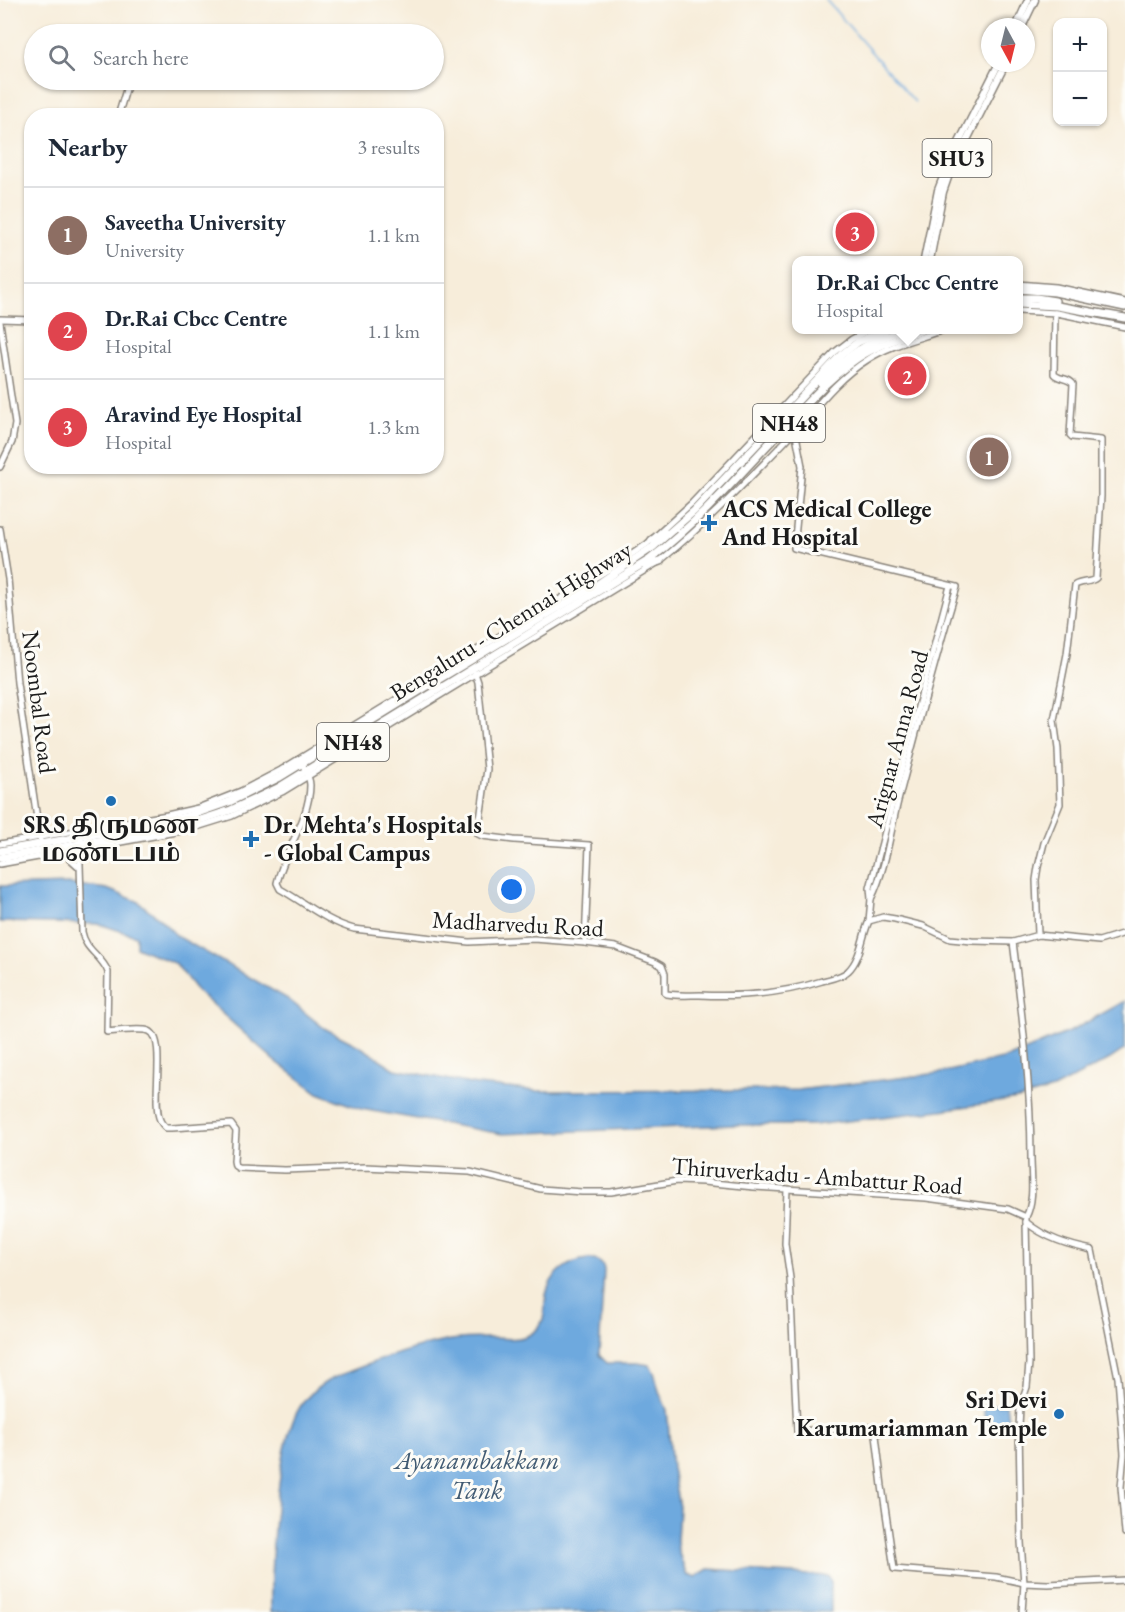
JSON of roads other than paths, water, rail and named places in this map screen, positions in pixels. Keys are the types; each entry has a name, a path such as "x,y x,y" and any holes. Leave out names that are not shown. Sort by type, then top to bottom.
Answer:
{"highway":[{"path":"1023,289 1055,292 1125,307"},
{"path":"1023,298 1056,301 1104,314"},
{"path":"1023,303 1057,306 1125,318"},
{"name":"NH48","path":"670,538 681,523 841,355 858,342 876,334"},
{"path":"796,414 829,375 854,352 893,334"},
{"name":"NH48","path":"670,538 691,525 832,379 857,358 912,334"},
{"path":"691,513 692,503"},
{"path":"652,540 681,523"},
{"name":"Bengaluru - Chennai Highway","path":"0,858 203,812 304,768 649,560 670,538"},
{"name":"Bengaluru - Chennai Highway","path":"304,768 426,687 670,538"},
{"path":"605,587 648,564 660,561"},
{"name":"Bengaluru - Chennai Highway","path":"0,851 40,841 79,841"}],"main road":[{"path":"1020,18 1028,0"},
{"path":"1026,18 1035,0"},
{"name":"SHU3","path":"926,256 938,190 948,164 994,72"},
{"name":"SHU3","path":"926,256 952,166 1001,72"}],"street":[{"path":"120,108 126,90"},
{"path":"1023,284 1045,285 1125,302"},
{"path":"1023,311 1056,313 1125,327"},
{"path":"1038,934 1036,880 1038,867 1044,843 1060,804 1058,749 1054,732 1055,710 1067,654 1075,585 1096,578 1101,495 1101,440 1071,437 1073,384 1070,380 1054,374 1056,313"},
{"path":"0,468 13,440 15,424 0,320 24,320"},
{"path":"0,864 58,854 79,841 168,834 220,820 271,799 304,768 652,540 692,503 835,352 861,334"},
{"path":"304,768 476,674 660,561 698,528 836,385 859,365 880,352 932,334"},
{"name":"Arignar Anna Road","path":"795,430 802,466 795,548 953,586 884,860 871,899 869,921"},
{"name":"Noombal Road","path":"0,529 8,579 17,683 40,841"},
{"path":"476,674 487,769 478,834 514,840 589,845 585,943"},
{"name":"Madharvedu Road","path":"304,768 310,786 305,808 277,883 280,889 341,926 452,940 484,942 534,939 616,947 659,964 664,970 664,993 746,996 805,987 848,971 857,956 869,921"},
{"path":"0,844 40,841"},
{"name":"Thiruverkadu - Ambattur Road","path":"79,841 82,929 85,944 105,965 108,972 107,1032 143,1030 150,1031 156,1037 157,1104 160,1121 166,1128 231,1124 236,1131 234,1161 238,1168 285,1170 366,1167 470,1172 542,1189 582,1192 618,1191 677,1182 703,1182 926,1198 1008,1209 1026,1219 1033,1228 1062,1243 1092,1250 1118,1378 1124,1454 1121,1486 1125,1533"},
{"path":"58,854 67,856 80,869"},
{"path":"869,921 884,917 911,922 950,939 1013,942 1038,934 1099,940 1125,933"},
{"path":"1013,942 1032,1136 1032,1182 1026,1219 1029,1363 1027,1387 1020,1407 1019,1427 1024,1583 1022,1612"},
{"path":"787,1189 785,1244 790,1278 797,1431 875,1426 894,1569 996,1577 1024,1583 1125,1580"}],"water":[{"path":"70,884 107,889 137,901 177,936 288,999 324,1028 361,1047 395,1069 477,1085 538,1091 798,1090 940,1073 1007,1058 1071,1031 1125,1001 1125,1049 1053,1089 1018,1099 941,1110 814,1125 735,1125 502,1134 361,1109 318,1093 274,1060 197,991 176,964 136,947 136,936 99,924 0,922 0,886"},
{"name":"Ayanambakkam Tank","path":"588,1259 600,1263 604,1270 599,1355 607,1363 649,1365 654,1372 667,1410 672,1468 679,1507 678,1550 686,1574 695,1577 708,1569 828,1576 831,1582 831,1612 271,1612 273,1541 282,1463 291,1426 297,1412 308,1397 333,1378 421,1347 460,1339 514,1339 529,1335 542,1322 546,1295 551,1281 567,1266"},
{"path":"1006,1404 1009,1427 986,1429 983,1406"}],"waterway":[{"path":"826,0 915,102"}],"place":[{"name":"Aravind Eye Hospital","path":"855,232"},
{"name":"Dr.Rai Cbcc Centre","path":"907,376"},
{"name":"Saveetha University","path":"989,457"},
{"name":"ACS Medical College And Hospital","path":"709,523"},
{"name":"SRS திருமண மண்டபம்","path":"111,801"},
{"name":"Dr. Mehta's Hospitals - Global Campus","path":"251,839"},
{"name":"Sri Devi Karumariamman Temple","path":"1059,1414"}]}
